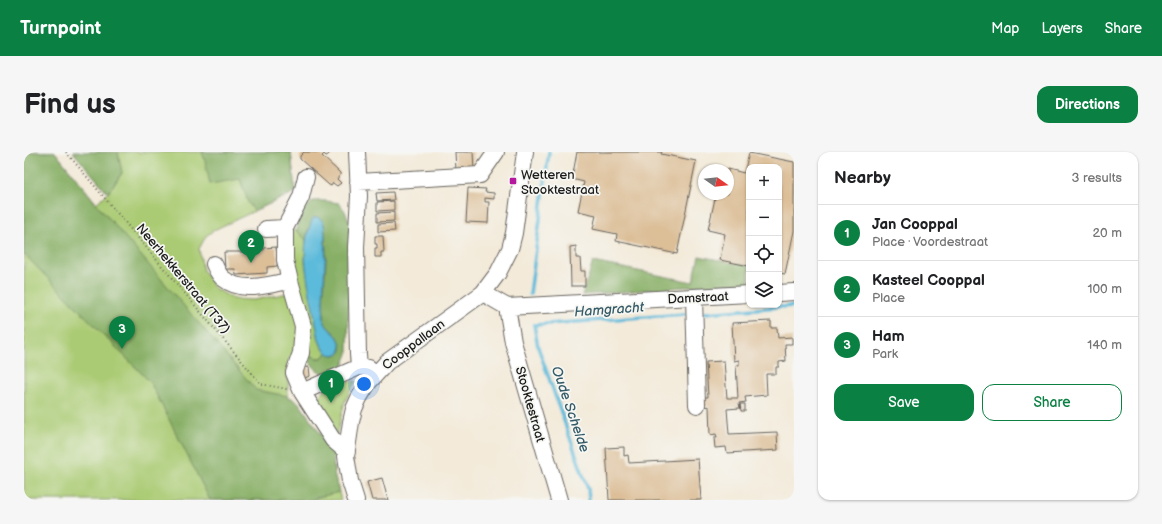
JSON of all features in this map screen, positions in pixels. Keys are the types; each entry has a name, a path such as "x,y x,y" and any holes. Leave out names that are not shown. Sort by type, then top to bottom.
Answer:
{"street":[{"path":"357,152 358,182 356,247 359,367"},
{"path":"358,182 480,175 496,152"},
{"name":"Cooppallaan","path":"356,500 350,481 347,452 348,436 354,409 368,383 378,370 483,293 498,273 510,249 517,214 525,152"},
{"path":"306,177 301,197 285,228 285,260 303,326 301,353 294,373 302,392 333,440 347,452"},
{"path":"266,229 285,228"},
{"path":"214,264 223,279 237,287 253,288 290,281"},
{"path":"782,293 794,292"},
{"path":"483,293 508,307"},
{"name":"Damstraat","path":"508,307 746,294"},
{"path":"694,297 697,404"},
{"name":"Stooktestraat","path":"508,307 513,342 560,500"},
{"path":"302,392 359,367 378,370"}],"path":[{"name":"Neerhekkerstraat (T37)","path":"66,152 261,384 302,392"}],"green space":[{"path":"24,152 55,152 96,203 108,193 122,173 118,152 291,152 295,192 214,230 206,236 199,249 203,270 214,288 234,299 254,300 293,292 285,228 297,231 306,240 305,262 319,340 322,348 327,352 322,358 316,358 306,353 293,352 288,366 288,396 299,403 333,452 334,474 341,500 24,500"},
{"path":"24,152 55,152 96,203 256,390 288,396 299,403 333,452 334,474 339,492 308,500 210,500 150,382 24,254"},
{"path":"73,152 118,152 122,173 108,193"},
{"path":"202,152 291,152 295,192 254,211 248,202 240,179 210,184"},
{"path":"313,201 339,203 345,211 350,224 348,354 343,366 324,374 313,366 306,353 316,358 322,358 327,352 332,355 336,355 341,352 341,345 336,336 327,327 323,311 326,259 324,225 308,229 306,240 297,231 301,214"},
{"path":"699,256 746,265 746,282 582,295 593,262 693,282"},
{"path":"356,381 345,401 336,436 318,407 321,394 332,385"}],"water":[{"path":"318,217 323,222 325,230 323,298 324,318 327,327 336,336 341,345 341,352 333,355 327,353 319,340 310,294 305,256 305,247 309,228 313,218"}],"building":[{"path":"304,152 331,152 326,156 324,154 322,156 340,173 337,179 341,183 337,186 333,183 331,186 329,185 300,159 300,156"},
{"path":"455,152 473,152 474,170 456,171"},
{"path":"577,152 662,152 661,154 696,161 677,254 616,241 617,234 593,229 596,215 578,211 584,182 572,179"},
{"path":"749,153 794,162 794,231 785,274 782,274 782,164 746,164"},
{"path":"746,165 746,265 720,260 725,234 708,230 715,200 734,200 734,170 744,173"},
{"path":"468,188 486,189 485,192 494,193 494,199 485,198 485,202 489,202 488,223 466,222"},
{"path":"393,192 394,200 377,201 376,193"},
{"path":"394,201 394,210 377,211 377,202"},
{"path":"394,212 394,221 377,222 377,213"},
{"path":"394,223 395,231 378,232 378,224"},
{"path":"375,236 383,236 384,252 381,252 381,257 375,257 375,248 377,248 377,244 375,244"},
{"path":"576,246 576,258 580,258 581,271 585,271 585,286 571,286 570,247"},
{"path":"257,247 258,250 264,250 264,248 276,247 278,256 277,266 267,267 267,273 236,275 235,269 225,269 224,252 244,252 244,248"},
{"path":"771,321 771,328 777,328 778,338 792,337 792,344 785,344 786,361 779,362 779,367 776,367 776,374 766,374 767,395 745,397 746,402 739,403 740,408 727,409 729,434 777,432 778,450 727,453 726,447 715,448 714,438 717,438 716,434 710,435 709,406 704,407 704,397 708,397 706,362 724,361 727,398 738,398 736,365 739,365 739,360 734,361 732,323"},
{"path":"309,367 310,376 302,379 299,369"},
{"path":"740,404 745,404 745,411 741,411"},
{"path":"624,447 624,456 628,455 629,463 698,459 701,500 609,500 606,448"},
{"path":"382,478 388,500 372,500 367,482"}],"waterway":[{"name":"Oude Schelde","path":"530,294 549,152"},
{"name":"Hamgracht","path":"704,313 794,306"},
{"name":"Oude Schelde","path":"589,500 588,489 538,347 534,325 685,314"}],"place":[{"name":"Wetteren Stooktestraat","path":"513,181"},
{"name":"Kasteel Cooppal","path":"251,263"},
{"name":"Ham","path":"122,349"},
{"name":"Jan Cooppal","path":"331,403"}]}
